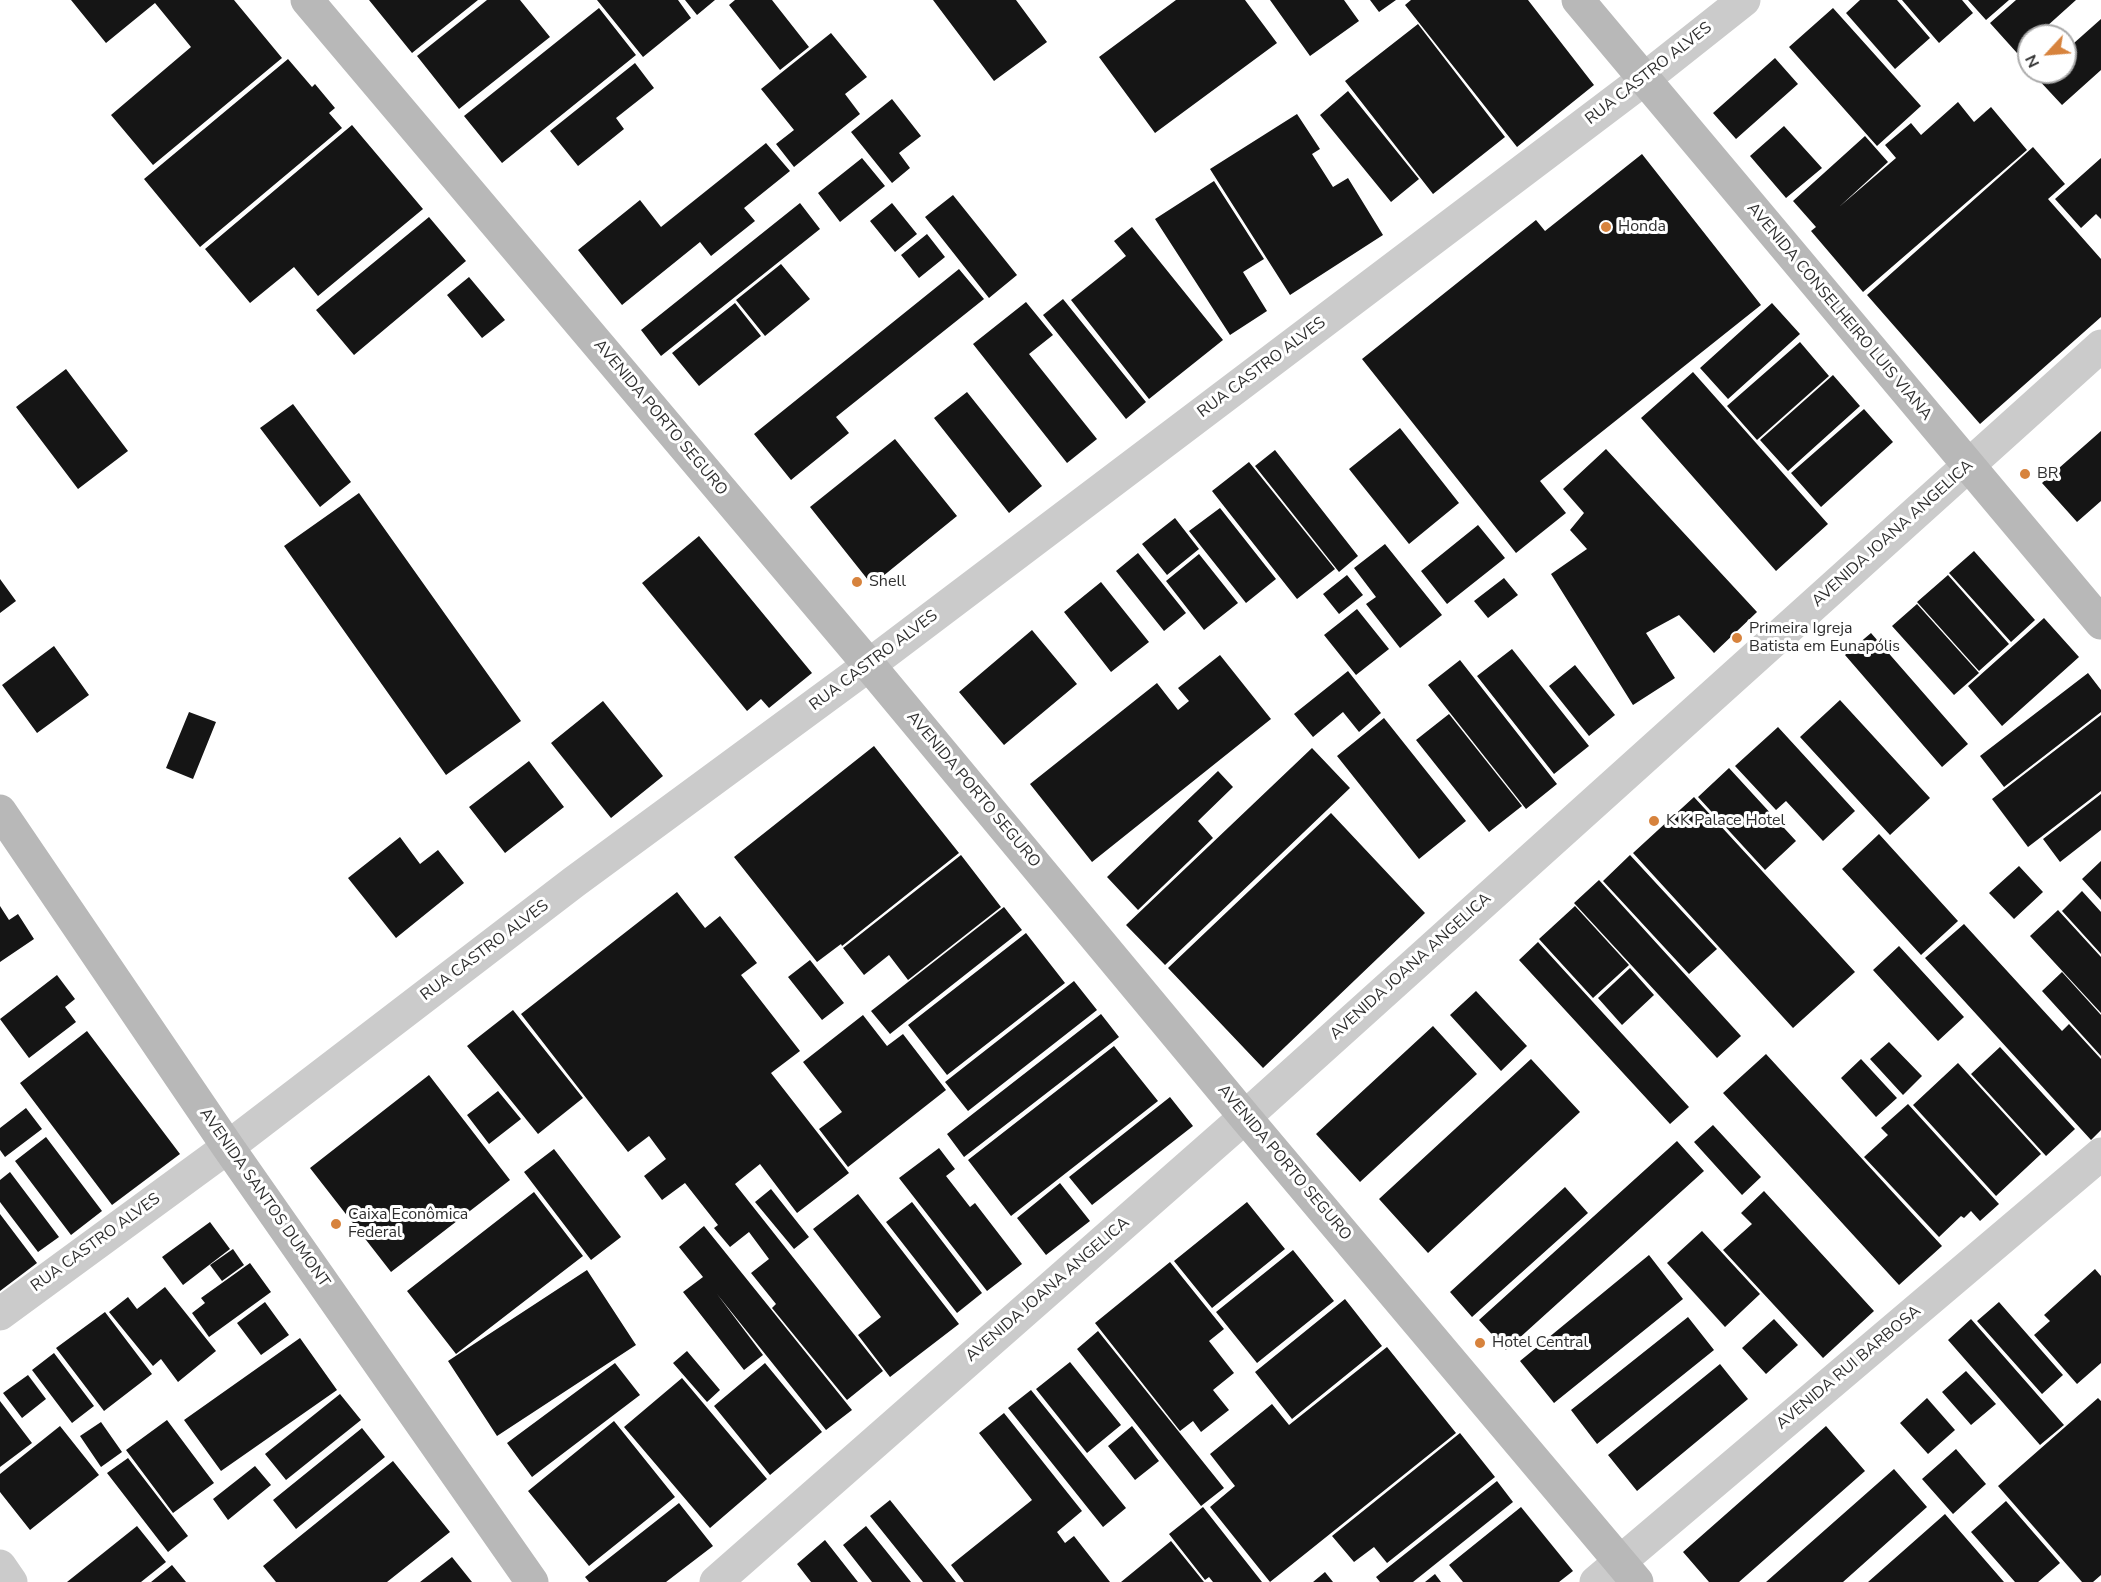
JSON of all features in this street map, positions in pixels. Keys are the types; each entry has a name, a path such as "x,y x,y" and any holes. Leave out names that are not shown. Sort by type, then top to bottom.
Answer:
{"main road":[{"name":"AVENIDA PORTO SEGURO","path":"307,0 869,665 1245,1117 1618,1575"},
{"name":"AVENIDA CONSELHEIRO LUIS VIANA","path":"1578,0 2101,623"},
{"name":"AVENIDA SANTOS DUMONT","path":"0,811 228,1147 532,1582"}],"street":[{"name":"RUA CASTRO ALVES","path":"0,1314 228,1147 564,890 869,665 1643,80 1744,0"},
{"name":"AVENIDA JOANA ANGELICA","path":"716,1582 1245,1117 2101,346"},
{"name":"AVENIDA RUI BARBOSA","path":"1618,1575 2101,1154"},
{"path":"0,1566 11,1582"}],"building":[{"path":"71,0 234,0 282,58 153,165 111,115 191,47 155,3 106,43"},
{"path":"369,0 478,0 412,53"},
{"path":"487,0 520,0 550,37 459,109 417,56"},
{"path":"597,0 678,0 691,18 643,57"},
{"path":"685,0 715,0 697,15"},
{"path":"735,0 772,0 809,47 780,70 729,5"},
{"path":"933,0 1016,0 1047,42 994,81"},
{"path":"1176,0 1245,0 1277,43 1155,133 1099,57"},
{"path":"1270,0 1344,0 1359,21 1310,56"},
{"path":"1370,0 1396,0 1379,12"},
{"path":"1411,0 1528,0 1594,85 1517,147 1405,5"},
{"path":"1860,0 1897,0 1930,38 1895,69 1846,13"},
{"path":"1902,0 1962,0 1973,13 1939,43"},
{"path":"1968,0 2009,0 1986,20"},
{"path":"2016,0 2076,0 2049,24 2017,24 2017,53 1990,23"},
{"path":"599,8 636,55 502,163 464,116"},
{"path":"1833,8 1921,106 1877,146 1789,47"},
{"path":"2101,19 2101,70 2062,105 2042,84 2077,84 2077,40"},
{"path":"1418,24 1505,137 1433,194 1345,81"},
{"path":"831,33 867,77 845,94 860,114 794,167 776,144 794,130 761,89"},
{"path":"1775,58 1798,84 1736,139 1713,113"},
{"path":"288,59 312,87 315,84 335,108 329,113 342,128 200,247 144,179"},
{"path":"635,63 654,88 616,118 624,129 578,166 550,131"},
{"path":"1348,91 1419,179 1391,202 1320,115"},
{"path":"892,99 921,136 899,153 910,168 892,183 851,132"},
{"path":"1958,102 1974,122 1991,107 2027,150 1863,292 1811,231 1816,227 1793,201 1865,136 1888,162 1839,207 1896,158 1885,145 1911,123 1921,135"},
{"path":"1297,114 1320,149 1312,154 1333,187 1348,178 1383,235 1290,295 1210,169"},
{"path":"352,125 423,209 318,296 294,267 250,303 205,249"},
{"path":"1784,126 1822,168 1786,198 1750,156"},
{"path":"766,143 790,171 744,208 755,221 711,256 700,242 622,305 578,250 640,200 661,227"},
{"path":"2033,147 2065,184 2048,199 2101,259 2101,317 1980,424 1867,295"},
{"path":"1642,154 1761,305 1540,481 1566,513 1516,553 1362,359 1536,220 1545,231"},
{"path":"862,158 885,186 840,222 818,193"},
{"path":"2101,158 2101,219 2096,214 2081,228 2055,199"},
{"path":"1214,181 1264,259 1243,272 1267,311 1230,335 1155,219"},
{"path":"953,195 1017,275 989,298 925,217"},
{"path":"800,203 820,229 661,356 641,330"},
{"path":"892,203 917,234 895,252 870,221"},
{"path":"429,217 466,261 354,355 316,310"},
{"path":"1132,227 1223,340 1149,399 1071,300 1126,256 1114,241"},
{"path":"927,234 945,257 919,278 901,255"},
{"path":"781,264 810,299 765,336 736,300"},
{"path":"959,269 984,299 836,417 849,433 791,480 754,434"},
{"path":"469,277 505,320 482,338 447,295"},
{"path":"1063,299 1146,402 1126,419 1043,315"},
{"path":"1026,302 1053,335 1029,354 1097,439 1067,463 973,344"},
{"path":"735,303 761,336 699,386 672,353"},
{"path":"1772,303 1800,334 1728,399 1700,368"},
{"path":"1800,342 1829,376 1757,440 1727,406"},
{"path":"66,369 128,451 78,489 16,407"},
{"path":"1693,372 1828,524 1776,571 1641,418"},
{"path":"1833,375 1860,406 1788,471 1760,440"},
{"path":"967,392 1042,486 1009,513 934,418"},
{"path":"293,404 351,482 320,507 260,428"},
{"path":"1864,409 1893,442 1821,507 1791,473"},
{"path":"1400,428 1459,503 1409,544 1349,469"},
{"path":"2101,431 2101,501 2077,522 2042,483"},
{"path":"895,439 957,516 872,585 810,507"},
{"path":"1606,449 1757,612 1714,653 1679,615 1646,633 1675,678 1633,705 1551,574 1587,549 1570,530 1584,513 1563,489"},
{"path":"1275,450 1358,556 1339,572 1255,466"},
{"path":"1249,462 1335,569 1297,599 1212,491"},
{"path":"359,493 521,721 446,775 284,546"},
{"path":"1220,508 1276,579 1246,603 1189,531"},
{"path":"1175,518 1199,549 1167,575 1142,544"},
{"path":"1478,525 1505,558 1447,604 1421,571"},
{"path":"699,536 812,673 769,708 761,699 747,711 642,583"},
{"path":"1385,544 1442,615 1400,648 1366,604 1376,597 1354,568"},
{"path":"1974,551 2035,620 2011,642 1949,573"},
{"path":"1138,553 1186,613 1164,631 1116,571"},
{"path":"1199,554 1238,603 1204,630 1166,581"},
{"path":"1347,575 1363,595 1339,614 1323,594"},
{"path":"1948,575 2009,644 1979,671 1917,602"},
{"path":"1504,578 1518,595 1488,618 1474,601"},
{"path":"0,579 16,601 0,613"},
{"path":"1101,582 1149,642 1111,672 1064,612"},
{"path":"1917,604 1979,673 1954,695 1892,626"},
{"path":"1357,609 1389,649 1356,675 1324,635"},
{"path":"2044,618 2079,657 2002,726 1968,686"},
{"path":"1032,630 1077,684 1004,745 959,692"},
{"path":"1871,633 1968,744 1942,767 1845,655"},
{"path":"54,646 89,695 37,733 2,685"},
{"path":"1512,649 1589,746 1554,774 1477,676"},
{"path":"1220,655 1271,719 1092,862 1030,784 1157,683 1178,710 1189,701 1178,688"},
{"path":"1460,660 1557,784 1526,809 1428,685"},
{"path":"1575,665 1615,715 1589,736 1549,686"},
{"path":"1348,671 1381,713 1359,732 1343,712 1313,737 1294,714"},
{"path":"2088,673 2101,690 2101,712 2004,787 1980,756"},
{"path":"1840,700 1930,798 1890,835 1800,737"},
{"path":"603,701 663,776 611,818 551,743"},
{"path":"189,712 216,722 193,779 166,768"},
{"path":"1449,714 1522,806 1489,832 1416,740"},
{"path":"2101,715 2101,791 2028,847 1992,799"},
{"path":"1384,718 1466,821 1419,859 1337,756"},
{"path":"1778,727 1855,811 1823,841 1786,801 1776,810 1735,766"},
{"path":"874,746 959,853 842,946 841,944 817,962 734,857"},
{"path":"1312,748 1350,788 1165,965 1126,925"},
{"path":"529,761 564,807 505,853 469,807"},
{"path":"1729,768 1796,841 1765,870 1698,797"},
{"path":"1218,771 1233,787 1198,821 1213,838 1138,910 1107,877"},
{"path":"2101,794 2101,830 2060,862 2043,839"},
{"path":"1694,797 1855,972 1793,1028 1633,853"},
{"path":"1331,813 1425,913 1263,1068 1168,968"},
{"path":"1879,834 1958,921 1921,955 1842,869"},
{"path":"400,837 420,864 438,850 464,883 396,938 348,878"},
{"path":"961,855 1001,907 908,980 889,955 864,975 843,948"},
{"path":"1630,855 1717,949 1689,974 1603,881"},
{"path":"2101,861 2101,900 2082,879"},
{"path":"2019,866 2043,892 2014,919 1989,893"},
{"path":"1599,880 1741,1036 1717,1058 1574,903"},
{"path":"2082,891 2101,912 2101,954 2062,911"},
{"path":"677,892 705,928 720,916 757,963 741,975 800,1051 771,1073 849,1173 797,1213 760,1164 735,1184 883,1371 847,1400 772,1308 776,1304 751,1273 769,1259 749,1232 730,1247 714,1228 718,1225 685,1183 662,1200 644,1176 666,1159 649,1136 628,1152 521,1014"},
{"path":"0,906 9,920 18,914 34,939 0,962"},
{"path":"1575,906 1629,965 1593,998 1539,939"},
{"path":"1004,907 1022,930 890,1034 871,1011"},
{"path":"2058,910 2101,957 2101,1013 2030,936"},
{"path":"1964,924 2062,1031 2069,1024 2101,1059 2101,1130 2091,1140 1925,958"},
{"path":"1026,933 1065,983 947,1075 908,1025"},
{"path":"1538,942 1689,1107 1670,1124 1519,960"},
{"path":"1899,946 1964,1017 1938,1041 1873,970"},
{"path":"810,960 844,1003 822,1020 788,977"},
{"path":"1630,968 1654,995 1622,1025 1598,998"},
{"path":"2062,972 2101,1015 2101,1056 2042,991"},
{"path":"57,975 75,999 65,1007 76,1022 29,1058 0,1019"},
{"path":"1074,981 1097,1010 968,1111 945,1082"},
{"path":"1476,991 1527,1046 1501,1071 1450,1015"},
{"path":"513,1010 583,1098 538,1134 467,1046"},
{"path":"1101,1014 1119,1037 964,1157 947,1134"},
{"path":"863,1015 887,1046 903,1034 946,1090 848,1167 819,1129 842,1112 803,1062"},
{"path":"1433,1026 1477,1074 1360,1182 1316,1134"},
{"path":"87,1031 180,1154 112,1205 20,1083"},
{"path":"1889,1042 1922,1076 1903,1095 1870,1059"},
{"path":"1114,1046 1158,1101 1011,1216 968,1160"},
{"path":"2000,1047 2075,1129 2046,1156 1971,1074"},
{"path":"1766,1054 1942,1246 1899,1285 1723,1093"},
{"path":"1531,1059 1580,1112 1428,1253 1379,1199"},
{"path":"1861,1059 1897,1098 1876,1117 1841,1078"},
{"path":"1958,1063 2041,1154 1996,1196 1913,1105"},
{"path":"429,1075 510,1180 391,1272 310,1168"},
{"path":"498,1091 521,1119 489,1144 467,1115"},
{"path":"1170,1097 1193,1126 1092,1205 1069,1177"},
{"path":"1908,1104 1999,1204 1980,1221 1971,1211 1964,1218 1961,1216 1939,1237 1864,1157 1888,1135 1881,1128"},
{"path":"26,1108 42,1129 5,1157 0,1150 0,1128"},
{"path":"1713,1125 1761,1177 1742,1195 1694,1142"},
{"path":"46,1137 102,1211 71,1235 15,1161"},
{"path":"1677,1141 1704,1171 1506,1350 1479,1320"},
{"path":"939,1148 955,1169 946,1176 970,1207 975,1203 1022,1264 987,1291 899,1178"},
{"path":"554,1149 621,1237 591,1260 524,1172"},
{"path":"10,1172 59,1237 38,1252 0,1202 0,1180"},
{"path":"1060,1183 1090,1221 1046,1255 1017,1218"},
{"path":"1565,1187 1588,1213 1472,1317 1450,1292"},
{"path":"771,1189 809,1237 794,1249 755,1202"},
{"path":"1764,1191 1874,1311 1823,1358 1723,1250 1752,1224 1741,1213"},
{"path":"534,1192 583,1256 456,1354 407,1291"},
{"path":"858,1194 959,1324 890,1377 858,1335 881,1317 813,1229"},
{"path":"912,1202 982,1293 957,1313 886,1222"},
{"path":"1247,1202 1285,1249 1212,1308 1174,1261"},
{"path":"0,1214 37,1263 0,1291"},
{"path":"210,1222 230,1249 183,1285 162,1257"},
{"path":"704,1226 852,1410 826,1430 717,1294 763,1355 744,1370 683,1292 703,1277 679,1247"},
{"path":"1702,1231 1760,1294 1725,1327 1667,1263"},
{"path":"233,1249 244,1265 222,1281 210,1265"},
{"path":"1293,1250 1334,1301 1257,1363 1216,1312"},
{"path":"1649,1255 1683,1299 1554,1403 1520,1361"},
{"path":"1170,1262 1224,1329 1209,1341 1234,1373 1213,1390 1229,1410 1201,1432 1193,1421 1180,1431 1095,1323"},
{"path":"250,1263 271,1292 209,1337 192,1313 205,1303 201,1298"},
{"path":"2095,1269 2101,1276 2101,1363 2077,1384 2034,1335 2050,1321 2044,1315"},
{"path":"587,1270 636,1345 497,1436 448,1361"},
{"path":"165,1287 216,1351 178,1382 161,1359 153,1366 109,1312 128,1297 137,1309"},
{"path":"1345,1299 1382,1346 1292,1419 1255,1372"},
{"path":"265,1302 289,1335 261,1355 237,1323"},
{"path":"1999,1302 2063,1375 2042,1394 1977,1321"},
{"path":"105,1312 152,1374 104,1411 56,1348"},
{"path":"1688,1317 1714,1350 1597,1444 1571,1410"},
{"path":"1774,1319 1798,1345 1766,1374 1742,1348"},
{"path":"1971,1319 2064,1425 2040,1445 1948,1340"},
{"path":"1098,1331 1224,1488 1201,1506 1077,1349"},
{"path":"300,1338 337,1390 221,1471 184,1420"},
{"path":"1387,1347 1456,1433 1270,1582 1210,1507 1235,1486 1210,1454 1272,1404 1289,1425"},
{"path":"687,1351 720,1390 707,1402 673,1363"},
{"path":"54,1353 94,1406 72,1423 32,1370"},
{"path":"1070,1362 1121,1425 1087,1453 1036,1389"},
{"path":"615,1363 640,1395 532,1477 507,1443"},
{"path":"765,1363 822,1432 770,1475 714,1406"},
{"path":"1720,1364 1748,1399 1637,1491 1608,1455"},
{"path":"1966,1371 1996,1404 1971,1425 1942,1392"},
{"path":"28,1375 46,1399 22,1418 3,1393"},
{"path":"682,1378 767,1479 710,1528 624,1427"},
{"path":"1031,1390 1126,1508 1103,1527 1008,1408"},
{"path":"340,1394 361,1420 286,1480 265,1454"},
{"path":"1927,1398 1955,1430 1928,1454 1900,1423"},
{"path":"2098,1398 2101,1401 2101,1575 2093,1582 2082,1582 1998,1486"},
{"path":"0,1401 32,1443 0,1467"},
{"path":"1004,1413 1082,1511 1057,1532 1065,1543 1074,1536 1110,1582 964,1582 951,1565 1032,1500 979,1433"},
{"path":"167,1420 214,1483 173,1513 126,1450"},
{"path":"614,1421 675,1497 589,1566 528,1491"},
{"path":"101,1422 122,1452 101,1467 80,1436"},
{"path":"60,1426 99,1475 30,1530 0,1492 0,1474"},
{"path":"1132,1426 1159,1461 1135,1480 1108,1446"},
{"path":"1826,1426 1865,1471 1739,1582 1709,1582 1683,1552"},
{"path":"362,1428 385,1457 296,1529 273,1500"},
{"path":"1460,1433 1495,1477 1387,1563 1374,1547 1354,1562 1332,1536"},
{"path":"1956,1449 1986,1484 1953,1514 1922,1479"},
{"path":"128,1458 188,1536 168,1552 107,1473"},
{"path":"393,1461 450,1532 387,1582 276,1582 263,1566"},
{"path":"255,1466 271,1485 228,1520 213,1499"},
{"path":"1894,1469 1927,1507 1843,1582 1766,1582"},
{"path":"1497,1481 1513,1502 1413,1582 1380,1582 1376,1577"},
{"path":"890,1500 956,1582 923,1582 870,1516"},
{"path":"2006,1501 2060,1563 2038,1582 2015,1582 1971,1532"},
{"path":"679,1503 713,1546 666,1582 589,1582 585,1577"},
{"path":"1203,1507 1262,1582 1213,1582 1209,1577 1205,1580 1169,1534"},
{"path":"1521,1507 1573,1571 1559,1582 1463,1582 1449,1565"},
{"path":"1945,1514 2004,1582 1868,1582"},
{"path":"137,1526 166,1562 141,1582 67,1582"},
{"path":"866,1526 911,1582 872,1582 843,1545"},
{"path":"825,1540 858,1582 811,1582 797,1564"},
{"path":"1171,1541 1204,1582 1121,1582"},
{"path":"452,1557 472,1582 420,1582"},
{"path":"172,1565 186,1582 151,1582"},
{"path":"1325,1572 1333,1582 1313,1582"},
{"path":"1435,1574 1441,1582 1425,1582"}],"place":[{"name":"Honda","path":"1606,227"},
{"name":"BR","path":"2025,474"},
{"name":"Shell","path":"857,582"},
{"name":"Primeira Igreja Batista em Eunapólis","path":"1737,638"},
{"name":"K K Palace Hotel","path":"1654,821"},
{"name":"Caixa Econômica Federal","path":"336,1224"},
{"name":"Hotel Central","path":"1480,1343"}]}
